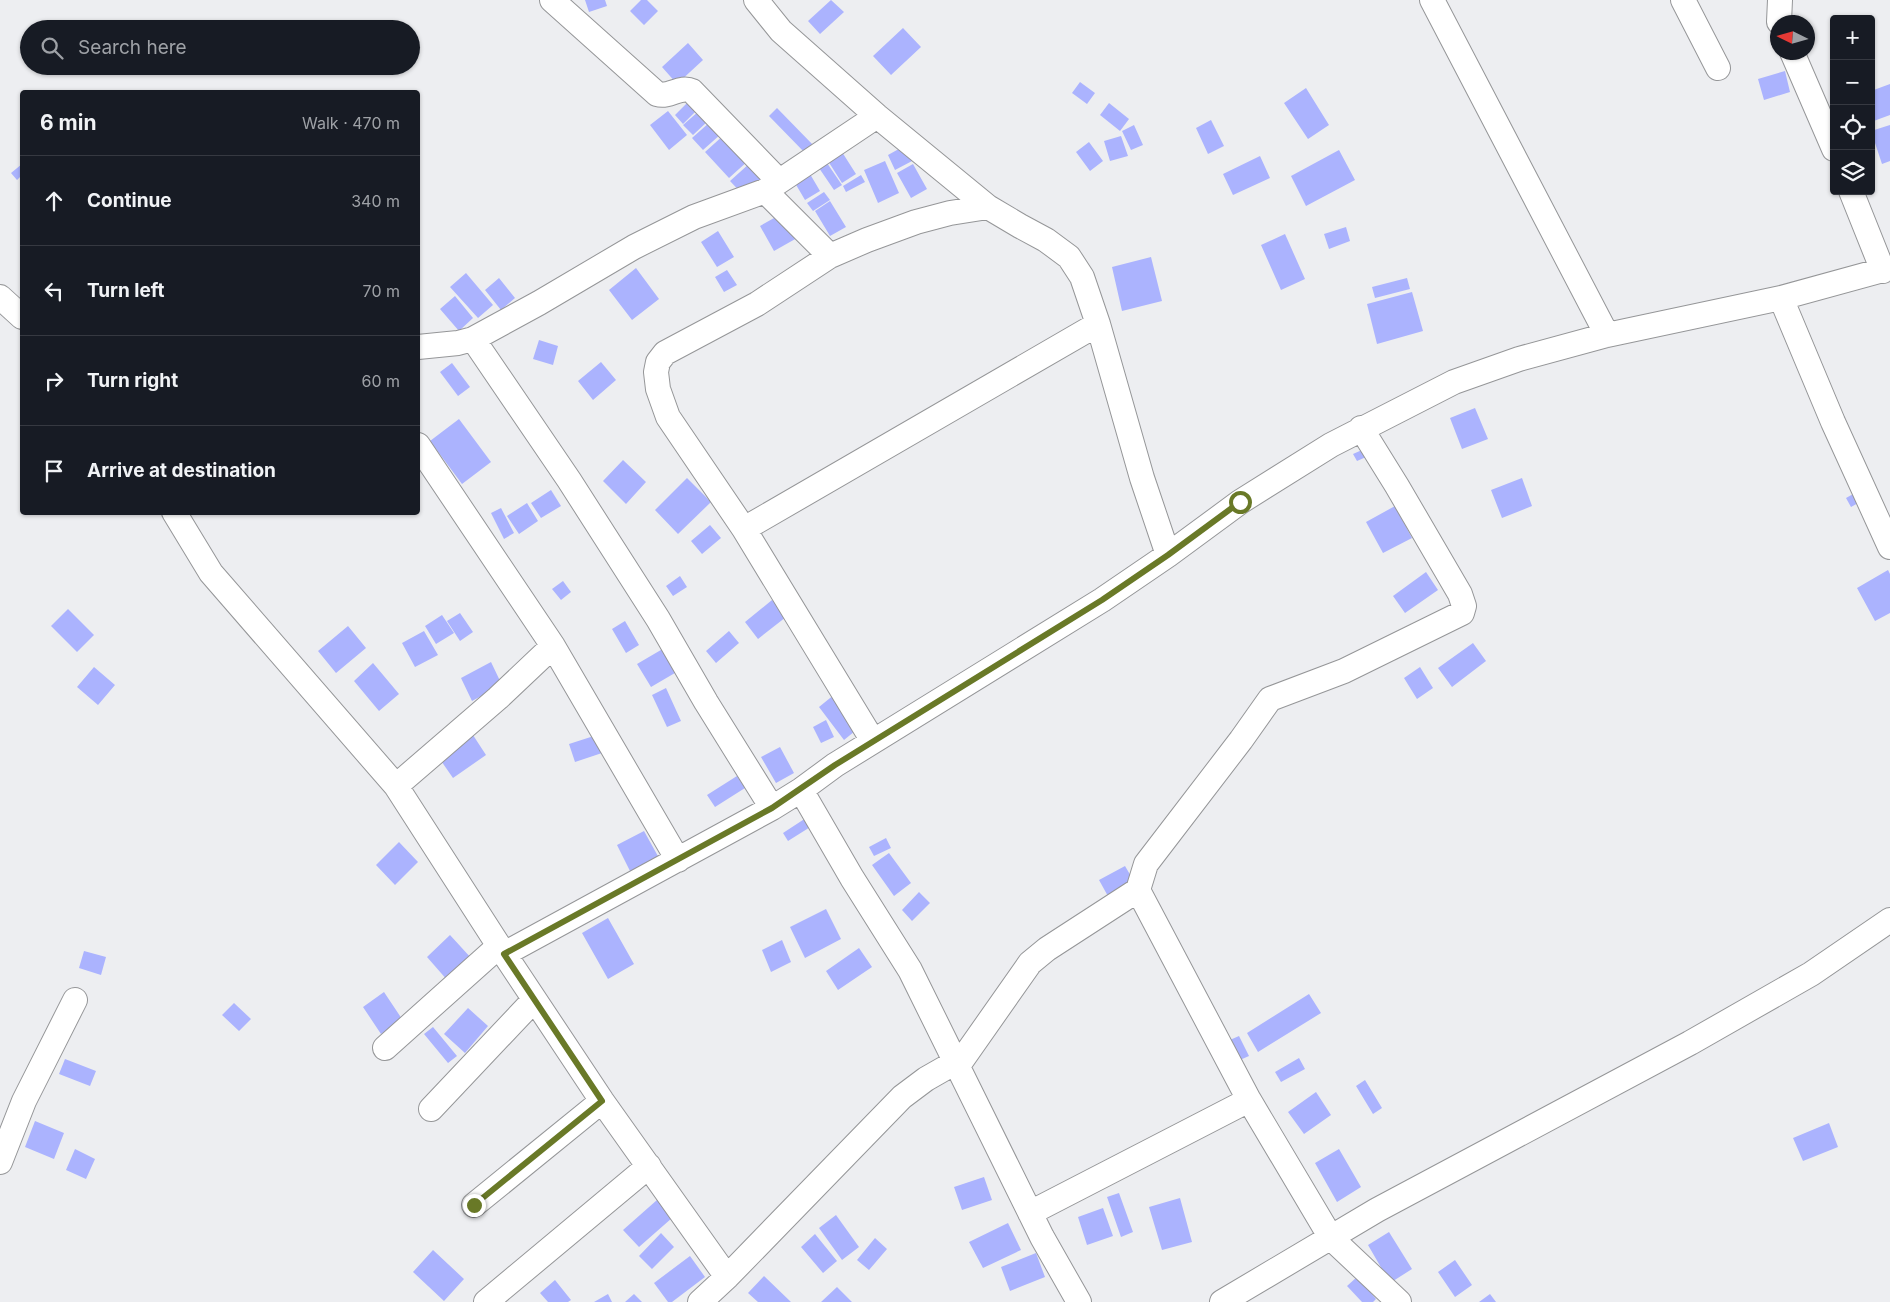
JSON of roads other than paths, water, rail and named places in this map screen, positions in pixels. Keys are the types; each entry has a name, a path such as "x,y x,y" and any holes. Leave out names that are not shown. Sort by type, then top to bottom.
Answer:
{"street":[{"path":"552,0 657,94 668,95 684,88 692,90 830,256"},
{"path":"756,0 781,31 877,116 988,207 1046,240 1069,257 1082,277 1098,324 1142,478 1168,555"},
{"path":"1432,0 1607,335"},
{"path":"1683,0 1718,68"},
{"path":"1779,15 1780,0"},
{"path":"1795,60 1830,140"},
{"path":"420,347 458,343 474,339 634,247 694,216 772,186 877,116"},
{"path":"385,1048 501,950 678,860 772,808 873,741 1102,600 1168,555 1240,502 1331,444 1360,428 1454,382 1518,358 1607,335 1781,298 1832,283 1884,274 1853,195"},
{"path":"873,741 744,529 668,417 658,388 656,372 658,362 665,354 757,304 830,256 916,222 950,213 988,207"},
{"path":"0,297 20,315"},
{"path":"1781,298 1890,548"},
{"path":"744,529 1098,324"},
{"path":"474,339 569,480 658,619 706,702 772,808"},
{"path":"700,1302 727,1277 902,1097 926,1079 956,1065 1030,963 1047,949 1138,890 1146,864 1270,699 1344,671 1462,613 1464,606 1460,594 1397,486 1360,428"},
{"path":"420,448 553,646 678,860"},
{"path":"176,515 211,573 396,786 501,950 602,1101 727,1277"},
{"path":"396,786 498,698 553,646"},
{"path":"801,790 852,878 910,970 1030,1213 1079,1302"},
{"path":"1138,890 1249,1100 1331,1238 1399,1302"},
{"path":"1230,1300 1377,1210 1690,1043 1811,974 1890,920"},
{"path":"0,1162 24,1101 75,1000"},
{"path":"431,1109 534,1000"},
{"path":"1030,1213 1249,1100"},
{"path":"474,1205 602,1101"},
{"path":"486,1302 649,1166"}]}
